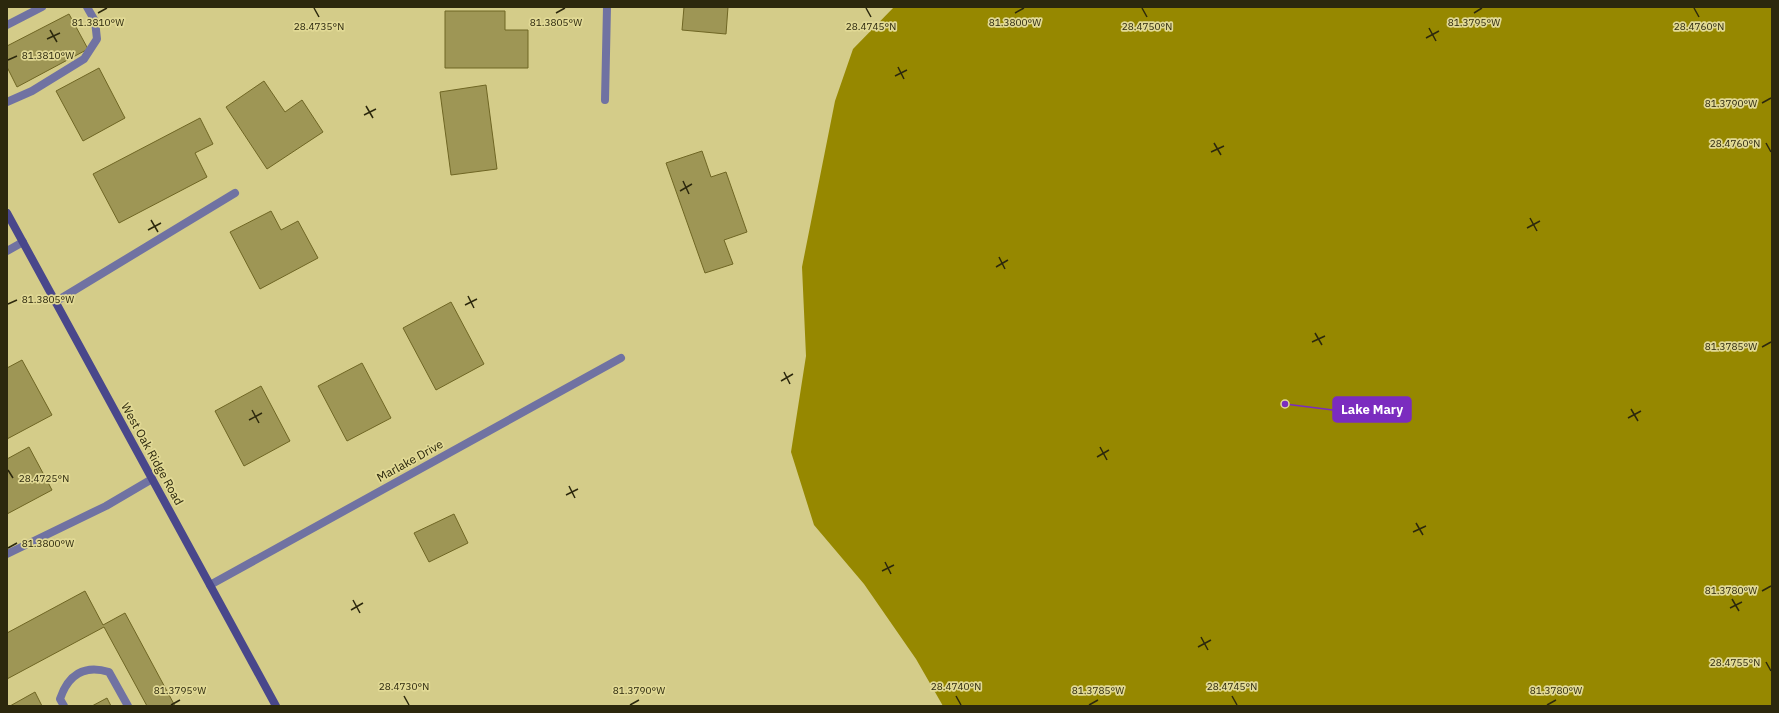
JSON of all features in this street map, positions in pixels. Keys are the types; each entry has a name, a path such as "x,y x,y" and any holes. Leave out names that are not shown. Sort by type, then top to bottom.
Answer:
{"main road":[{"name":"West Oak Ridge Road","path":"7,213 276,706"}],"street":[{"path":"7,25 42,7"},
{"path":"7,102 32,91 84,59 97,39 95,21 87,7"},
{"path":"605,100 607,7"},
{"path":"55,302 235,193"},
{"path":"7,251 23,242"},
{"name":"Marlake Drive","path":"210,585 621,358"},
{"path":"7,554 106,506 152,479"},
{"path":"64,706 60,699 64,687 72,677 85,670 97,668 109,672 128,706"}],"shaded area":[{"path":"894,7 1772,7 1772,706 943,706 916,659 864,584 814,525 791,452 806,356 802,267 835,101 853,49"}],"building":[{"path":"684,7 728,7 726,34 682,30"},
{"path":"445,11 505,11 505,30 528,30 528,68 445,68"},
{"path":"69,14 88,49 17,87 7,67 7,46"},
{"path":"99,68 125,118 83,141 56,91"},
{"path":"264,81 285,112 302,100 323,132 267,169 226,107"},
{"path":"486,85 497,169 451,175 440,92"},
{"path":"200,118 213,144 195,153 207,177 119,223 93,174"},
{"path":"702,151 711,177 726,172 747,232 724,240 733,264 705,273 666,163"},
{"path":"271,211 281,230 298,221 318,258 260,289 230,232"},
{"path":"451,302 484,364 436,390 403,328"},
{"path":"22,360 52,415 7,439 7,368"},
{"path":"362,363 391,418 347,441 318,386"},
{"path":"261,386 290,441 244,466 215,411"},
{"path":"29,447 52,490 7,514 7,459"},
{"path":"454,514 468,543 429,562 414,533"},
{"path":"85,591 103,625 125,613 175,706 147,706 104,627 7,679 7,633"},
{"path":"35,692 42,706 10,706"},
{"path":"107,698 111,706 92,706"}],"place":[{"name":"Lake Mary","path":"1285,404"}]}
